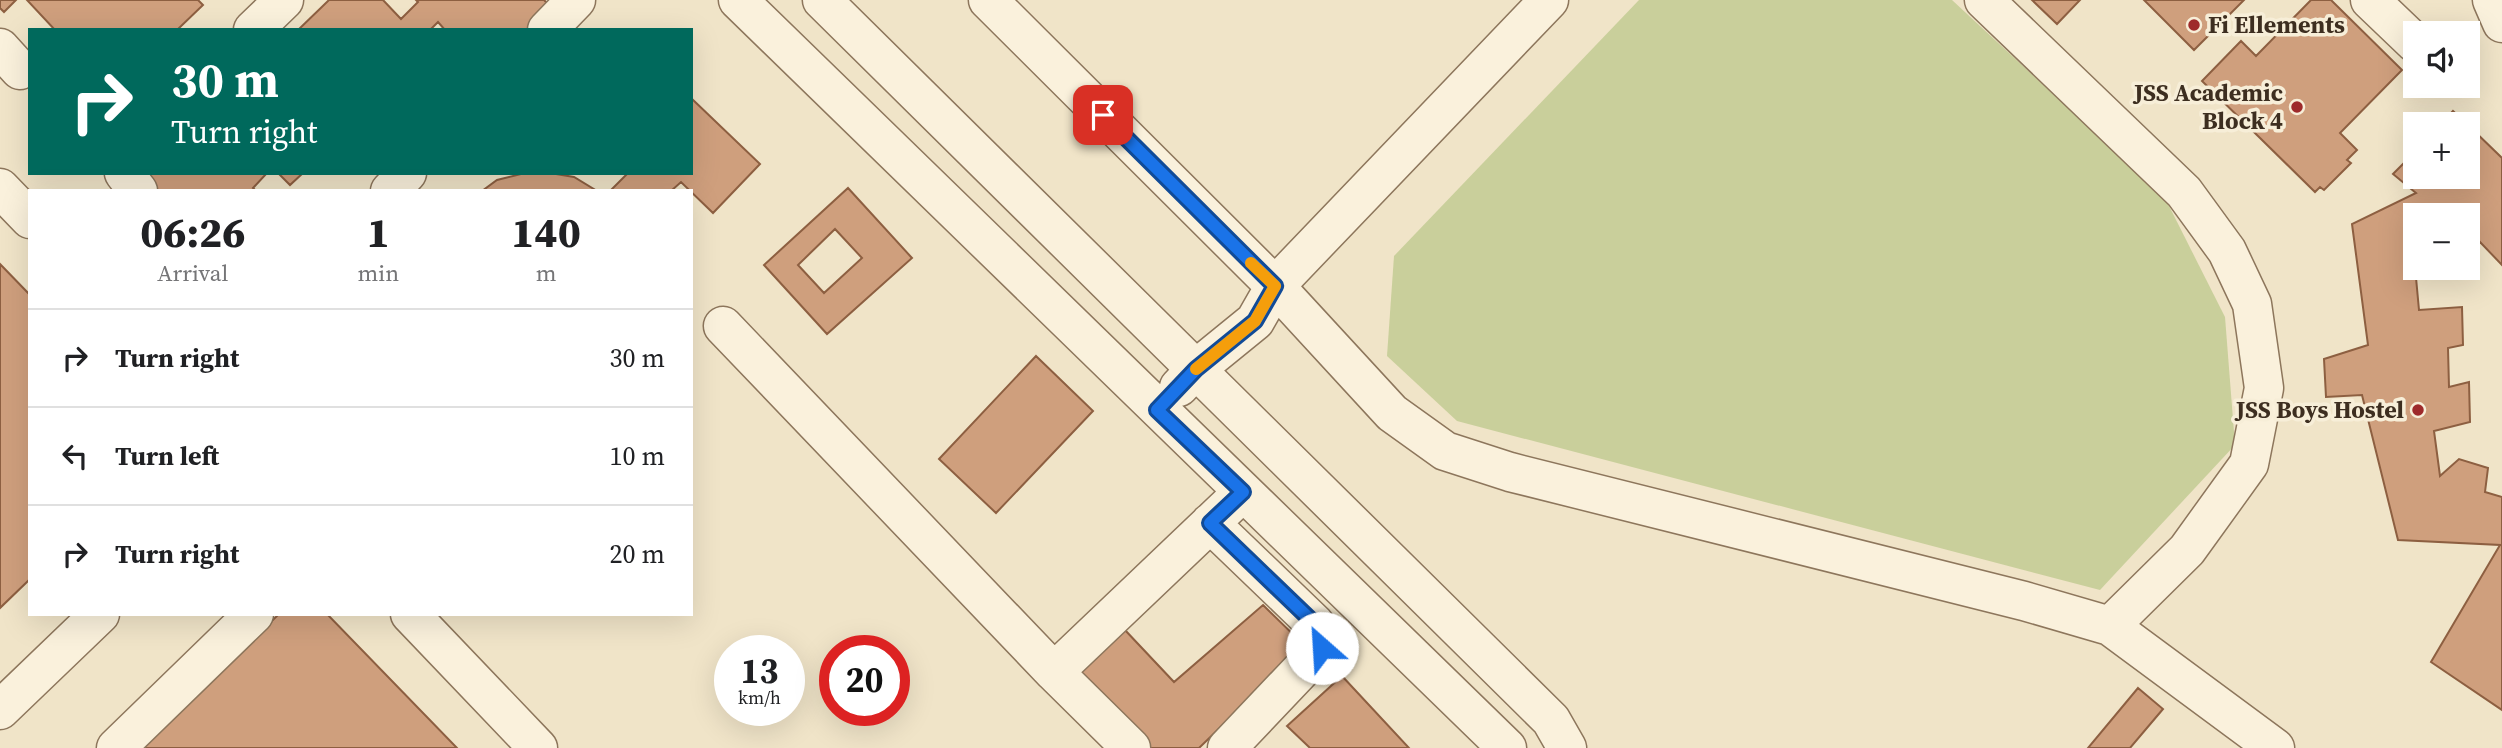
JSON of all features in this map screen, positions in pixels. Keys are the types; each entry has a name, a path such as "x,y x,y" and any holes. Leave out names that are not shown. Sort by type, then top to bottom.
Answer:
{"street":[{"path":"549,28 576,0"},
{"path":"738,0 1507,748"},
{"path":"822,0 1551,720 1567,748"},
{"path":"988,0 1275,286 1392,413 1445,451 1510,472 2024,601 2110,626 2275,748"},
{"path":"1157,410 1196,369 1255,321 1275,286 1549,0"},
{"path":"1984,0 2184,192 2227,251 2252,304 2264,388 2249,464 2187,550 2110,626"},
{"path":"2370,0 2403,32"},
{"path":"2492,0 2502,23"},
{"path":"126,175 136,189"},
{"path":"392,189 405,175"},
{"path":"0,188 28,217"},
{"path":"723,326 1130,748"},
{"path":"1054,672 1243,492"},
{"path":"1210,523 1315,624 1322,648 1227,748"},
{"path":"0,710 98,616"},
{"path":"116,748 252,616"},
{"path":"412,616 538,748"}],"green space":[{"path":"1639,0 1952,0 2165,198 2225,317 2235,445 2100,590 1457,421 1387,356 1394,256"}],"building":[{"path":"0,0 16,0 4,12 0,8"},
{"path":"27,0 198,0 203,5 179,28 53,28"},
{"path":"329,0 383,0 401,19 418,2 416,0 544,0 551,7 529,28 443,28 438,22 432,28 300,28"},
{"path":"2032,0 2080,0 2057,24"},
{"name":"Fi Ellements","path":"2144,0 2244,0 2194,50"},
{"name":"JSS Academic Block 4","path":"2311,0 2331,0 2402,70 2340,133 2357,150 2347,160 2351,163 2324,190 2320,187 2315,192 2202,81 2241,41 2256,56"},
{"path":"693,100 760,164 713,213 693,194 693,189 688,189 681,182 673,189 612,189 626,175 693,175"},
{"name":"JSS Boys Hostel","path":"2480,137 2502,158 2502,265 2480,242 2480,203 2403,203 2403,280 2416,280 2419,310 2462,307 2463,345 2448,348 2449,387 2469,382 2470,422 2434,431 2440,476 2459,459 2488,468 2485,492 2502,497 2502,710 2431,662 2500,545 2398,540 2362,395 2326,397 2324,359 2368,345 2352,224 2416,193 2411,189 2480,189"},
{"name":"JSS Boys Hostel","path":"2403,164 2403,182 2393,174"},
{"path":"148,175 265,175 254,189 152,189 144,179"},
{"path":"280,175 301,175 290,185"},
{"path":"517,175 562,175 574,177 594,189 485,189 497,180"},
{"path":"848,188 912,258 827,334 764,265","holes":["835,229 862,258 824,293 798,265"]},
{"path":"0,264 28,293 28,581 0,608"},
{"path":"1036,356 1093,411 996,513 939,459"},
{"path":"1263,605 1305,646 1199,748 1141,748 1074,675 1124,629 1174,682"},
{"path":"277,616 329,616 457,748 140,748"},
{"path":"1342,676 1409,748 1310,748 1287,726"},
{"path":"2138,688 2163,709 2130,748 2088,748"}],"slow traffic":[{"path":"1196,369 1255,321 1275,286 1251,263"}],"place":[{"name":"Fi Ellements","path":"2194,25"},
{"name":"JSS Academic Block 4","path":"2297,107"},
{"name":"JSS Boys Hostel","path":"2418,410"}],"route":[{"path":"1103,115 1275,286 1255,321 1196,369 1157,410 1243,492 1210,523 1315,624 1322,648"}]}
